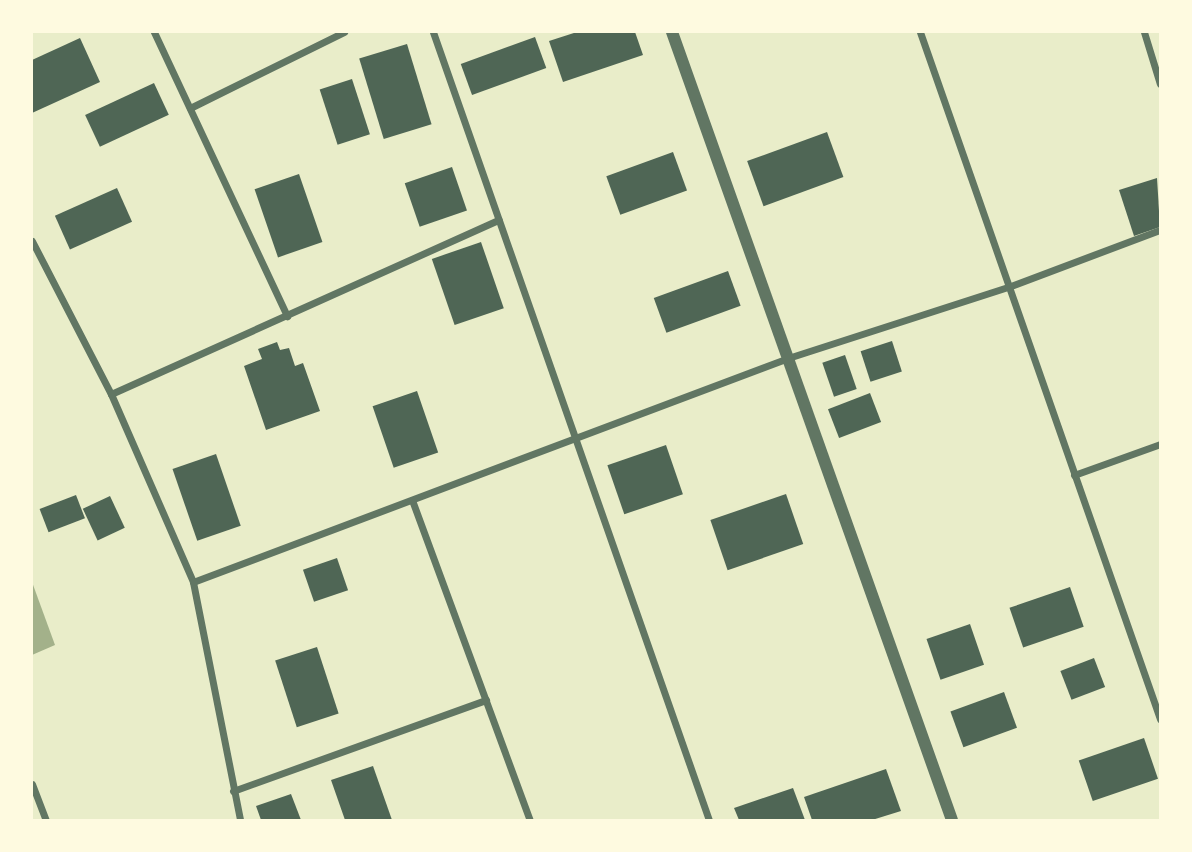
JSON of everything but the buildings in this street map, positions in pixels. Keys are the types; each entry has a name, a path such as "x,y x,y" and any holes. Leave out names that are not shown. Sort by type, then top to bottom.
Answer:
{"street":[{"path":"154,32 287,316"},
{"path":"190,108 344,32"},
{"path":"433,32 709,821"},
{"path":"672,32 952,821"},
{"path":"920,32 1160,719"},
{"path":"1144,32 1160,84"},
{"path":"111,394 499,220"},
{"path":"192,582 788,358 1008,287 1160,230"},
{"path":"32,242 111,394 192,582 240,821"},
{"path":"1074,475 1160,444"},
{"path":"412,500 530,821"},
{"path":"233,791 485,700"},
{"path":"32,784 46,821"}],"shaded area":[{"path":"32,582 55,645 32,655"}]}
